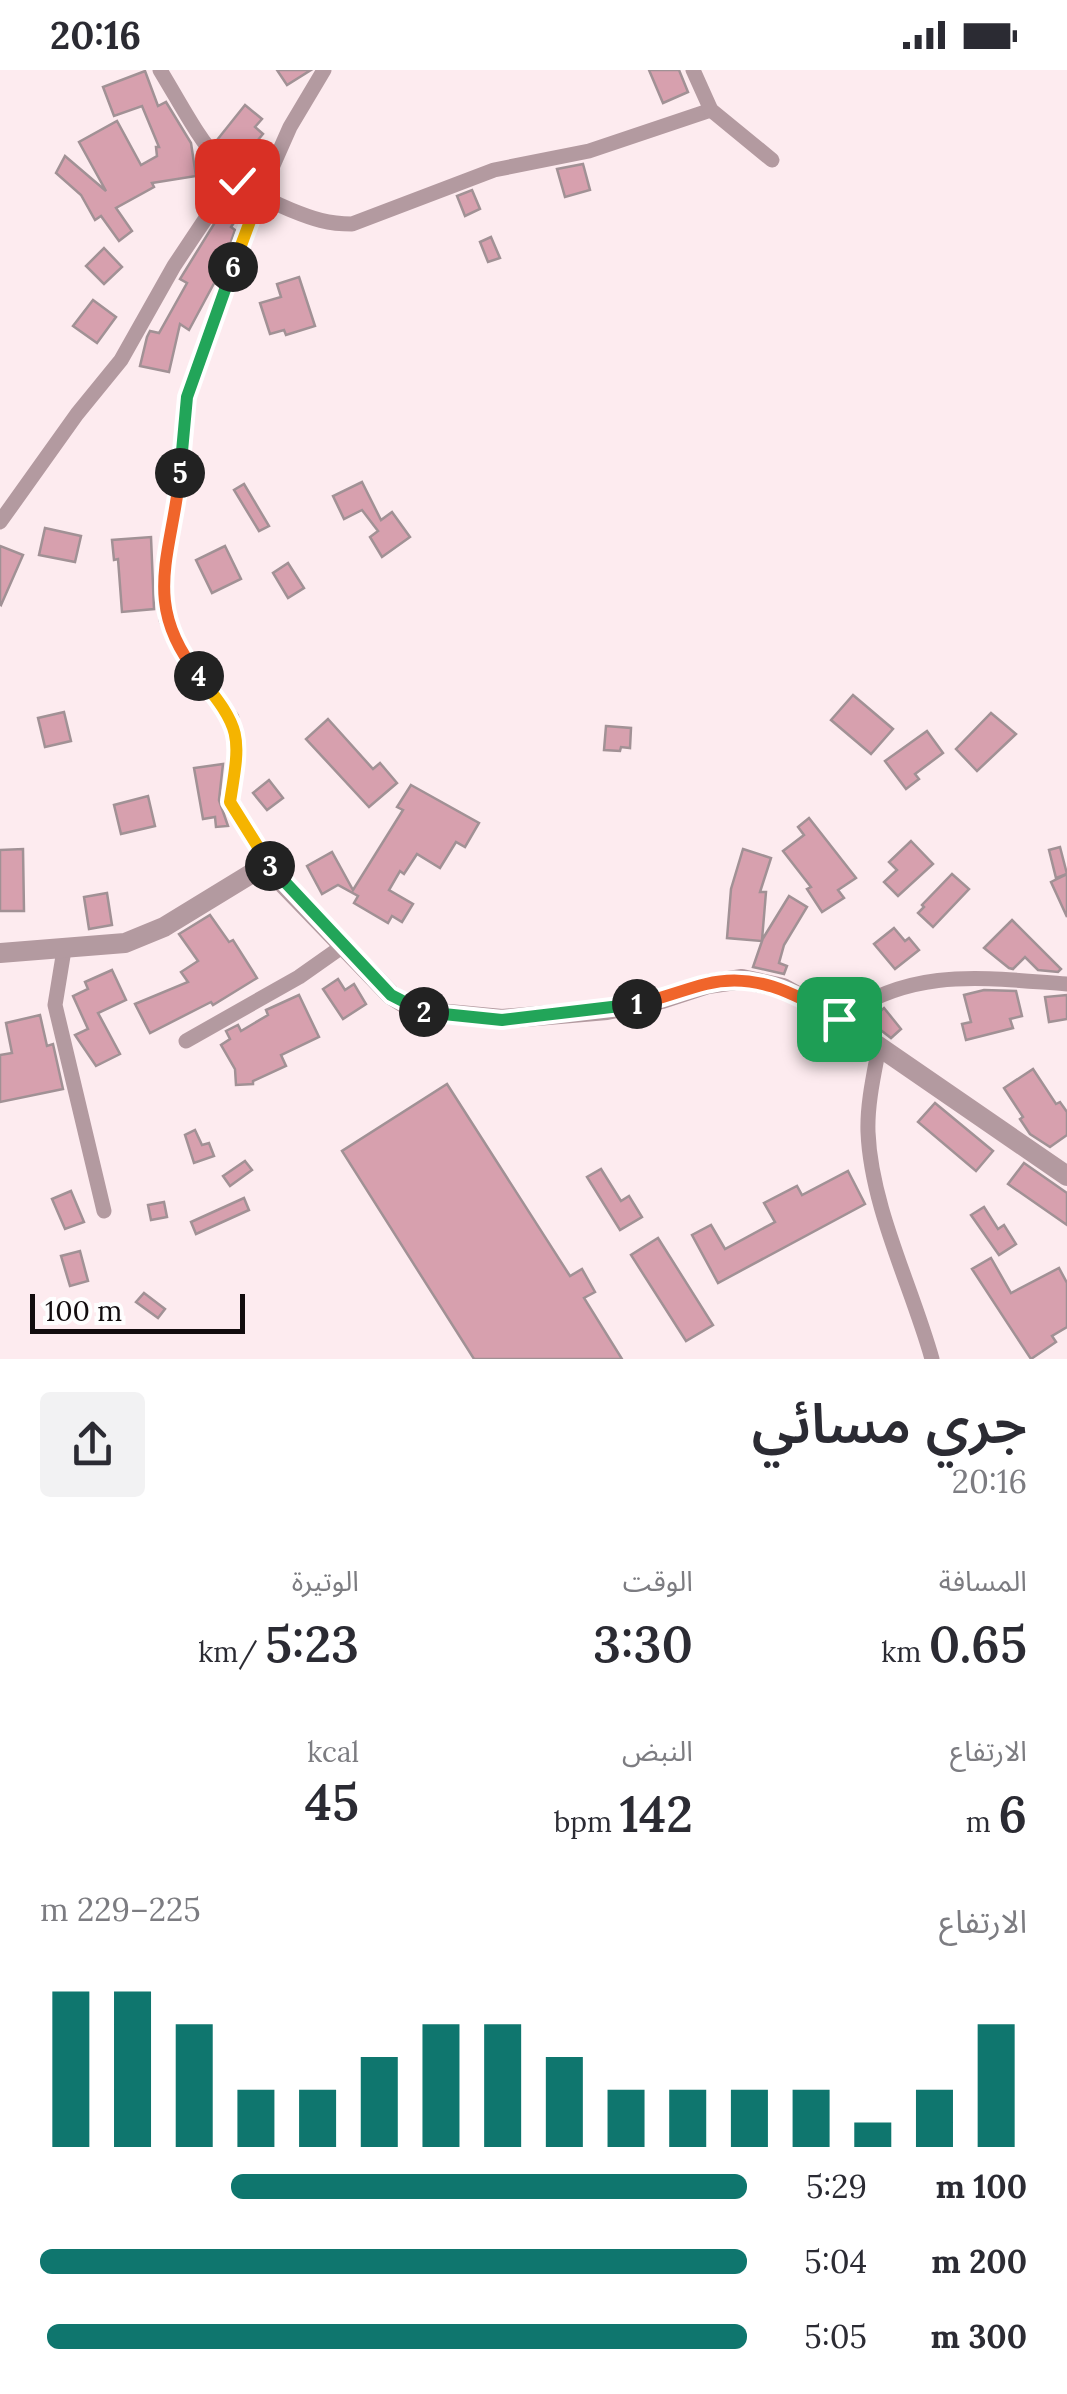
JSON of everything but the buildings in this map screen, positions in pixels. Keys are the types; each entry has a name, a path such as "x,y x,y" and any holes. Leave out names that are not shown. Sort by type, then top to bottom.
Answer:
{"street":[{"path":"160,70 211,154 237,181 259,197 327,224 352,224 494,170 589,151 711,110"},
{"path":"324,70 290,127 259,197 187,397 178,490 164,570 166,620 186,660 232,718 238,754 230,802 276,876 391,995 417,1011 502,1020 662,999 708,984 742,979 783,988 839,1019 1067,1176"},
{"path":"693,70 711,110 772,160"},
{"path":"0,522 121,360 208,215 215,179 211,154"},
{"path":"0,953 125,943 164,927 254,872 276,876"},
{"path":"186,1041 299,978 344,946"},
{"path":"64,950 56,1005 104,1211"},
{"path":"839,1019 867,998 917,982 960,976 1067,984"},
{"path":"879,1046 868,1132 872,1160 932,1359"}],"route":[{"path":"237,181 259,197 187,397 178,490 164,570 166,620 186,660 232,718 238,754 230,802 276,876 391,995 417,1011 502,1020 607,1010 742,979 783,988 839,1019"}]}
